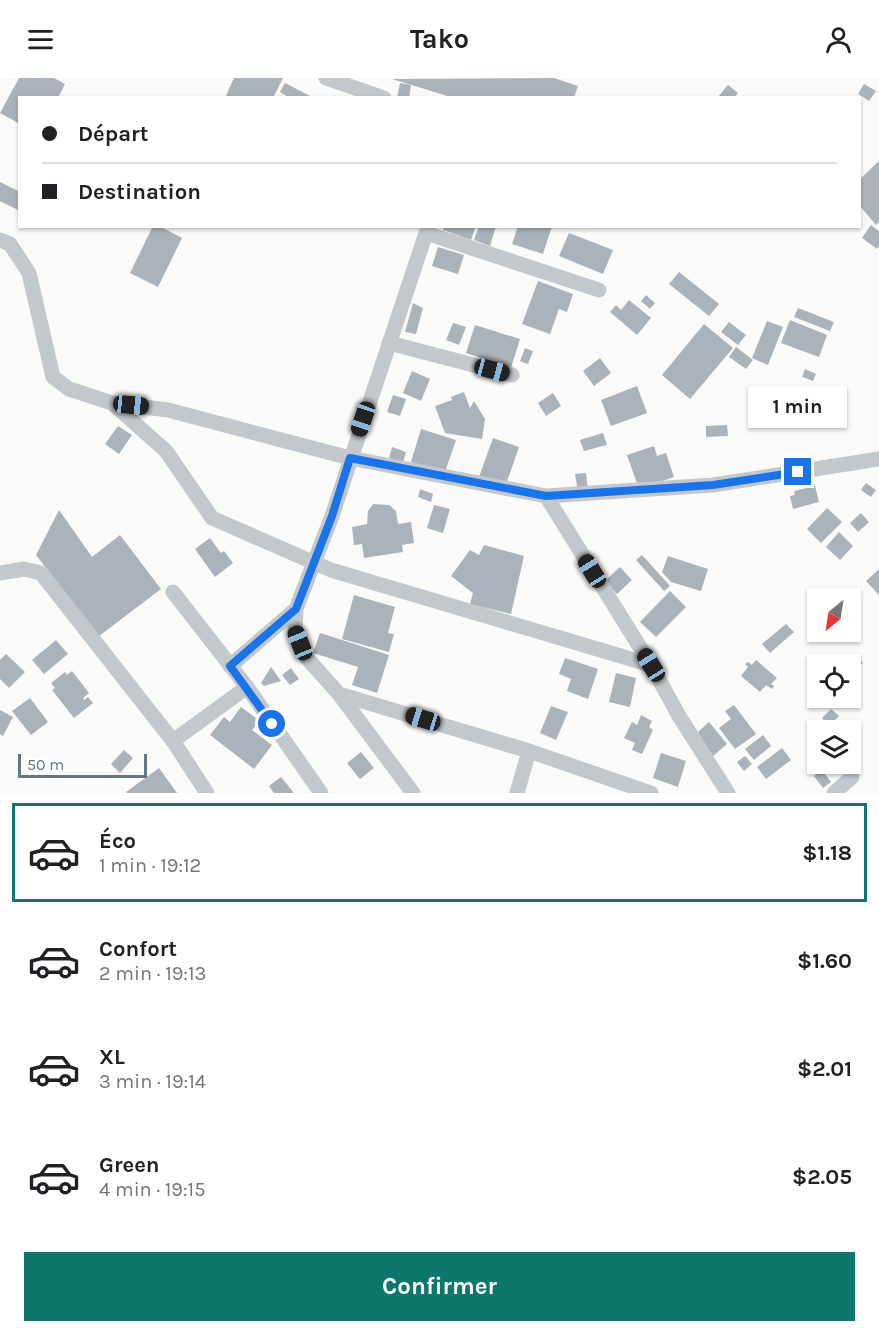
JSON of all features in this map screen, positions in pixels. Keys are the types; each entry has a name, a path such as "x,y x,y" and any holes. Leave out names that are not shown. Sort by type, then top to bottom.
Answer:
{"street":[{"path":"327,78 378,96"},
{"path":"413,793 339,694 306,657 295,630 296,609 332,516 426,230 599,290"},
{"path":"0,240 10,244 29,273 53,376 69,389 112,404 168,410 350,458 546,496 713,485 879,459"},
{"path":"389,343 512,375"},
{"path":"112,404 166,451 212,518 331,570 651,665"},
{"path":"546,496 728,793"},
{"path":"0,573 24,569 41,573 173,741 207,793"},
{"path":"173,592 246,687 321,793"},
{"path":"230,666 296,609"},
{"path":"173,741 246,687"},
{"path":"339,694 529,751 651,793"},
{"path":"516,793 529,751"},
{"path":"834,793 852,777"}],"building":[{"path":"19,78 54,78 65,84 59,96 18,96 18,123 0,113"},
{"path":"234,78 283,78 274,96 226,96"},
{"path":"554,78 578,86 575,96 447,96 392,79"},
{"path":"285,83 310,96 287,96 280,92"},
{"path":"400,83 411,85 409,96 397,96"},
{"path":"864,84 876,91 869,101 858,94"},
{"path":"728,85 738,93 736,96 719,96"},
{"path":"879,161 879,222 876,225 861,207 861,178"},
{"path":"0,182 18,191 18,210 0,201"},
{"path":"871,225 879,231 877,249 862,238"},
{"path":"152,228 163,228 182,238 158,287 130,273"},
{"path":"444,228 475,228 471,240 443,230"},
{"path":"478,228 495,228 490,246 474,240"},
{"path":"517,228 551,228 543,254 512,244"},
{"path":"569,233 613,250 603,274 559,256"},
{"path":"438,247 464,255 458,274 432,266"},
{"path":"679,272 719,304 709,316 669,284"},
{"path":"538,281 573,294 567,312 559,309 550,334 522,324"},
{"path":"646,295 655,303 650,309 641,301"},
{"path":"629,300 651,318 637,335 610,312 616,305 621,310"},
{"path":"413,303 423,308 416,334 405,332"},
{"path":"798,308 834,322 830,331 794,317"},
{"path":"790,320 827,335 819,357 781,343"},
{"path":"767,321 783,327 768,365 752,358"},
{"path":"729,322 746,335 738,345 721,332"},
{"path":"453,323 466,327 459,345 446,340"},
{"path":"704,324 733,348 690,399 662,375"},
{"path":"475,325 520,339 511,368 466,353"},
{"path":"736,347 753,360 746,369 729,357"},
{"path":"525,348 533,351 528,364 520,361"},
{"path":"600,358 611,373 594,386 583,371"},
{"path":"805,369 816,374 813,381 802,377"},
{"path":"412,371 430,379 421,401 403,393"},
{"path":"637,386 647,413 611,426 601,400"},
{"path":"464,392 470,408 474,401 485,419 482,439 445,433 435,406 452,400 451,397"},
{"path":"553,393 561,406 546,416 538,403"},
{"path":"393,395 406,399 400,416 387,412"},
{"path":"727,425 728,436 706,437 706,426"},
{"path":"118,426 132,435 119,454 105,444"},
{"path":"421,429 456,440 445,472 411,462"},
{"path":"603,433 607,445 584,451 580,440"},
{"path":"493,438 519,447 505,487 479,477"},
{"path":"654,446 657,456 666,453 674,477 639,489 627,455"},
{"path":"392,447 406,452 403,463 389,458"},
{"path":"586,473 588,491 578,492 575,474"},
{"path":"866,483 876,490 871,497 861,490"},
{"path":"815,486 819,502 793,509 790,496 795,495 794,491"},
{"path":"420,489 433,494 431,502 418,497"},
{"path":"373,504 389,505 396,511 398,524 411,522 414,543 402,545 403,552 364,558 362,544 354,545 352,527 367,524 368,511"},
{"path":"434,505 450,509 443,533 427,528"},
{"path":"827,508 842,522 821,543 807,529"},
{"path":"59,510 92,557 120,535 161,589 99,636 36,555"},
{"path":"861,513 869,522 858,532 850,523"},
{"path":"839,532 853,546 840,560 826,547"},
{"path":"210,538 221,553 224,551 233,563 215,577 195,549"},
{"path":"484,545 524,556 511,614 470,604 473,593 451,576 470,550 479,555"},
{"path":"642,555 670,586 664,591 636,560"},
{"path":"668,556 708,569 701,591 671,582 662,572"},
{"path":"620,567 632,580 617,594 605,581"},
{"path":"879,569 879,595 866,581"},
{"path":"670,591 686,607 656,637 640,622"},
{"path":"354,595 395,607 388,633 394,634 389,652 342,639"},
{"path":"786,624 794,632 770,653 762,644"},
{"path":"320,633 389,655 377,693 352,685 358,667 313,653"},
{"path":"56,640 68,654 44,674 32,660"},
{"path":"6,654 25,672 9,688 0,679 0,660"},
{"path":"565,658 598,669 588,699 567,691 571,679 559,674"},
{"path":"756,660 777,678 771,684 774,686 772,689 766,685 760,692 741,676 748,667 745,664 748,662 752,665"},
{"path":"271,667 281,681 264,686 261,683"},
{"path":"291,668 299,679 290,685 282,675"},
{"path":"72,671 89,693 83,698 84,700 88,697 93,703 74,718 52,690 55,688 51,683 65,672 67,675"},
{"path":"616,673 636,678 630,707 609,702"},
{"path":"30,698 48,722 31,735 12,711"},
{"path":"734,705 756,734 735,749 719,728 731,719 725,711"},
{"path":"551,706 568,712 556,740 540,733"},
{"path":"241,707 260,721 252,730 272,745 254,769 210,735 224,717 230,722"},
{"path":"831,709 839,716 835,720 822,718"},
{"path":"0,710 13,717 3,736 0,734"},
{"path":"641,715 652,721 649,727 653,730 642,754 632,750 635,743 624,738 632,722 637,725"},
{"path":"709,722 727,744 712,757 698,732"},
{"path":"763,735 771,746 754,760 745,749"},
{"path":"782,748 791,760 766,779 757,767"},
{"path":"124,750 133,758 120,773 111,764"},
{"path":"361,752 374,768 360,779 347,763"},
{"path":"661,753 686,761 678,787 653,778"},
{"path":"745,756 752,764 744,771 737,762"},
{"path":"159,768 177,793 126,792"},
{"path":"825,774 831,782 823,788 814,776"},
{"path":"281,777 294,793 274,793 269,786"}],"route":[{"path":"272,724 230,666 296,609 332,516 350,458 546,496 713,485 798,472"}]}
